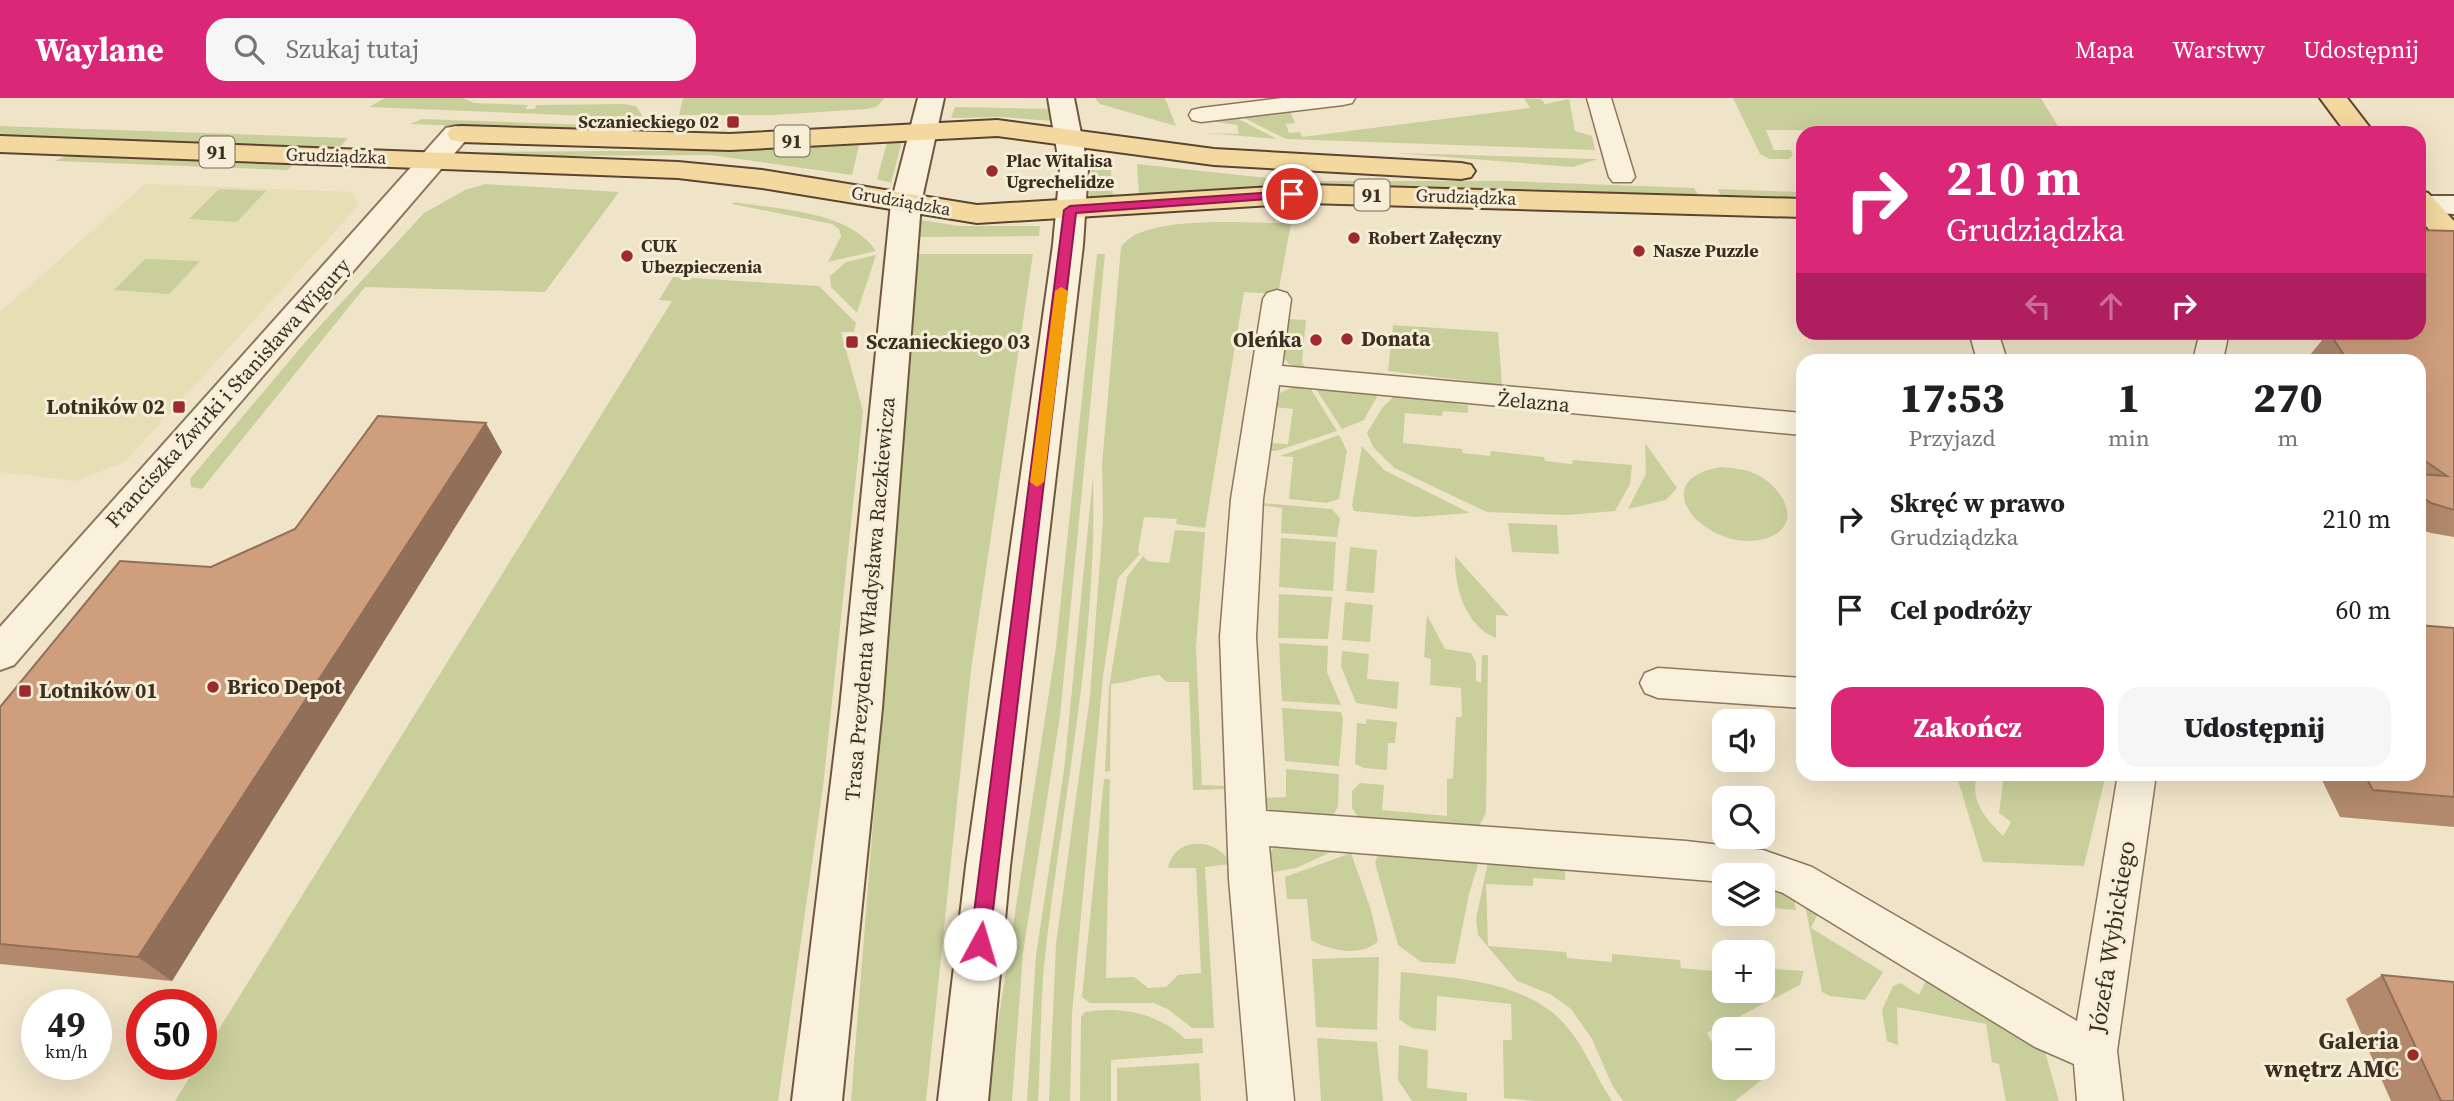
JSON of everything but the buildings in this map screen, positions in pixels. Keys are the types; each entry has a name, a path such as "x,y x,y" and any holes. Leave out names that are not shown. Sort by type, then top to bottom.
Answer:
{"main road":[{"name":"Trasa Prezydenta Władysława Raczkiewicza","path":"817,1101 861,708 906,203 931,98"},
{"path":"962,1101 988,866 1070,210 1073,169 1070,136 1061,98"},
{"path":"2333,98 2355,126"},
{"name":"Grudziądzka","path":"418,132 740,142 997,128 1275,163 1490,172"},
{"name":"Franciszka Żwirki i Stanisława Wigury","path":"0,654 456,134"},
{"name":"Grudziądzka","path":"0,144 434,159 713,173 832,189 976,214 1070,210 1241,196 1322,194 1796,208"},
{"name":"Grudziądzka","path":"1544,174 1796,184"}],"street":[{"path":"1200,113 1343,98"},
{"path":"1599,98 1622,177"},
{"path":"1271,1101 1247,827 1238,638 1239,588 1247,499 1277,299"},
{"name":"Żelazna","path":"1266,374 1796,423"},
{"path":"1658,682 1796,693"},
{"name":"Józefa Wybickiego","path":"2100,1101 2095,1051 2136,781"},
{"path":"1247,827 1686,859 1778,872 1797,880 1911,946 2051,1032 2095,1051"}],"shaded area":[{"path":"145,184 353,192 358,206 125,462 76,481 0,472 0,312"}],"green space":[{"path":"385,98 463,98 474,103 528,105 526,109 535,109 536,105 624,104 636,106 642,115 640,118 369,107"},
{"path":"683,98 885,98 876,107 867,109 773,115 679,115"},
{"path":"1095,98 1165,98 1176,126 1100,104"},
{"path":"1524,98 1541,99 1545,104 1569,99 1575,131 1592,136 1595,150 1286,139 1238,115 1289,109 1295,123 1286,124 1289,133 1300,132 1302,137 1530,108"},
{"path":"1733,98 2041,98 2058,126 1796,126 1796,130 1766,130 1774,150 1791,150 1793,155 1789,159 1769,159 1760,154"},
{"path":"955,107 1050,109 1052,121 1001,117 951,118"},
{"path":"1233,116 1277,139 1206,133 1239,134 1237,125 1216,122 1214,118"},
{"path":"422,119 621,126 634,129 630,132 410,124"},
{"path":"0,126 348,138 340,147 0,135"},
{"path":"902,141 891,183 877,179 887,143"},
{"path":"859,145 852,175 710,155 564,156 475,152 750,150"},
{"path":"1395,153 1598,159 1573,167"},
{"path":"68,155 294,164 288,170 55,161"},
{"path":"1092,156 1110,159 1113,197 1089,200"},
{"path":"1137,164 1295,181 1507,181 1694,188 1699,196 1419,186 1279,187 1139,195"},
{"path":"485,184 619,192 545,292 365,287 202,489 191,487 190,479 307,340 424,213 465,190"},
{"path":"219,189 266,191 237,222 189,219"},
{"path":"1718,189 1796,192 1796,199 1721,197"},
{"path":"734,202 791,210 830,220 864,237 876,251 828,262 841,236 839,229 832,224 732,204"},
{"path":"921,220 959,226 1040,226 1039,236 920,237"},
{"path":"1226,222 1291,223 1278,294 1244,292 1205,528 1176,524 1177,519 1144,517 1138,551 1140,554 1118,578 1103,676 1072,1014 1070,1101 1049,1101 1056,944 1090,696 1103,520 1102,464 1121,247 1133,236 1174,225"},
{"path":"918,254 1033,254 971,670 926,1101 851,1101"},
{"path":"1097,254 1105,254 1060,716 1023,953 1012,1101 986,1101 1056,647"},
{"path":"876,255 857,313 831,287 830,276 846,262"},
{"path":"145,259 200,261 169,294 114,290"},
{"path":"673,277 819,286 856,323 854,332 841,332 863,411 823,787 778,1101 175,1101 188,1080 217,1080 217,1032 672,301 659,300"},
{"path":"1287,319 1306,320 1302,361 1305,369 1289,364 1283,357"},
{"path":"1393,325 1498,332 1502,385 1388,371"},
{"path":"1297,385 1309,386 1337,431 1276,451 1268,451 1269,443 1288,444 1293,409 1274,407 1280,393"},
{"path":"1314,386 1379,393 1364,420 1342,429"},
{"path":"1396,394 1456,401 1457,404 1468,405 1468,413 1443,411 1442,416 1405,413 1403,443 1462,449 1463,453 1490,456 1491,451 1544,457 1545,461 1572,464 1573,460 1632,465 1630,484 1615,511 1567,515 1487,512 1394,468 1373,447 1367,433 1382,408"},
{"path":"1339,435 1347,451 1339,499 1327,503 1289,499 1293,457 1280,456"},
{"path":"1645,443 1677,488 1666,500 1628,509 1646,474"},
{"path":"1362,446 1384,470 1470,513 1417,517 1354,511 1352,505"},
{"path":"1721,467 1753,473 1775,488 1786,506 1787,516 1779,532 1767,538 1746,541 1725,537 1706,528 1692,515 1685,501 1685,487 1697,475"},
{"path":"1093,477 1093,536 1085,654 1046,947 1038,1101 1027,1101 1036,955 1064,770"},
{"path":"1260,503 1332,509 1340,518 1337,537 1281,533 1282,508"},
{"path":"1508,523 1557,525 1559,554 1512,552"},
{"path":"1175,530 1205,532 1196,647 1202,785 1228,786 1228,789 1193,790 1189,682 1167,682 1159,675 1111,684 1110,771 1105,772 1109,688 1127,577 1143,556 1148,561 1169,563"},
{"path":"1281,538 1336,542 1333,591 1279,587"},
{"path":"1350,547 1377,550 1374,593 1346,591"},
{"path":"1455,556 1509,616 1496,615 1496,638 1485,632 1469,615 1459,592"},
{"path":"1279,594 1332,597 1328,639 1278,638"},
{"path":"1345,602 1373,605 1370,642 1342,640"},
{"path":"1427,615 1445,649 1471,653 1476,663 1476,681 1481,683 1482,655 1488,655 1486,813 1479,826 1470,831 1362,823 1352,808 1352,791 1360,783 1384,785 1382,810 1447,816 1447,779 1453,778 1456,717 1462,717 1461,688 1430,685 1431,659 1424,657"},
{"path":"1279,643 1328,646 1327,672 1341,705 1282,701"},
{"path":"1342,651 1369,654 1367,679 1399,682 1397,709 1356,703 1341,666"},
{"path":"1282,708 1341,712 1343,719 1339,766 1285,761"},
{"path":"1366,719 1397,722 1395,743 1388,743 1387,770 1364,768 1355,764 1357,723 1366,724"},
{"path":"1286,769 1339,774 1338,806 1331,820 1275,814 1264,805 1263,798 1286,797"},
{"path":"1104,779 1110,779 1106,978 1134,977 1148,988 1166,987 1178,975 1201,973 1196,868 1168,868 1172,857 1179,850 1197,844 1217,849 1231,864 1205,867 1214,1028 1192,1028 1169,1010 1154,1003 1090,1003 1082,997"},
{"path":"1958,781 1976,781 1975,793 1980,808 2003,836 2011,822 1999,813 2003,781 2104,781 2084,866 1983,862"},
{"path":"1275,846 1342,847 1296,868 1269,873 1268,855"},
{"path":"1379,851 1480,858 1469,894 1455,964 1421,962 1398,945 1375,863"},
{"path":"1351,853 1371,910 1378,941 1363,949 1345,951 1311,940 1307,899 1287,899 1285,877"},
{"path":"1489,857 1565,863 1565,880 1533,878 1533,886 1486,884 1488,946 1566,952 1567,958 1612,962 1612,954 1680,960 1681,968 1712,971 1712,1003 1765,1003 1738,1017 1712,1017 1712,1030 1707,1033 1712,1042 1712,1080 1762,1080 1735,1101 1623,1101 1612,1085 1592,1039 1571,1009 1550,994 1517,981 1478,935 1476,919"},
{"path":"1775,884 1793,890 1796,910 1775,908"},
{"path":"1803,895 1822,905 1811,928 1883,972 1865,1000 1830,996 1822,992"},
{"path":"1379,957 1377,1030 1316,1027 1312,959"},
{"path":"1775,969 1804,971 1800,985 1775,998"},
{"path":"1401,972 1490,984 1533,1000 1567,1027 1612,1101 1536,1101 1504,1098 1503,1040 1512,1040 1511,1004 1437,996 1436,1031 1412,1028 1399,1019"},
{"path":"1929,974 2046,1043 2046,1055 2059,1101 2006,1101 1999,1064 1992,1062 1986,1024 1897,1007 1898,1045 1887,1041 1882,1010 1893,986 1901,983 1919,995"},
{"path":"1126,1011 1151,1017 1175,1030 1185,1039 1202,1038 1203,1053 1111,1060 1111,1101 1080,1101 1081,1017 1085,1012"},
{"path":"1317,1038 1377,1042 1383,1101 1321,1101"},
{"path":"1399,1045 1428,1050 1427,1088 1467,1093 1467,1101 1412,1101 1398,1080"},
{"path":"1199,1063 1201,1101 1117,1101 1117,1068"}],"slow traffic":[{"path":"1037,482 1061,291"}],"place":[{"name":"Sczanieckiego 02","path":"733,122"},
{"name":"Plac Witalisa Ugrechelidze","path":"992,171"},
{"name":"Robert Załęczny","path":"1354,238"},
{"name":"Nasze Puzzle","path":"1639,251"},
{"name":"CUK Ubezpieczenia","path":"627,256"},
{"name":"Donata","path":"1347,339"},
{"name":"Oleńka","path":"1316,340"},
{"name":"Sczanieckiego 03","path":"852,342"},
{"name":"Lotników 02","path":"179,407"},
{"name":"Brico Depot","path":"213,687"},
{"name":"Lotników 01","path":"25,691"},
{"name":"Galeria wnętrz AMC","path":"2413,1055"}],"route":[{"path":"980,944 1068,244 1070,210 1127,203 1292,194"}]}
